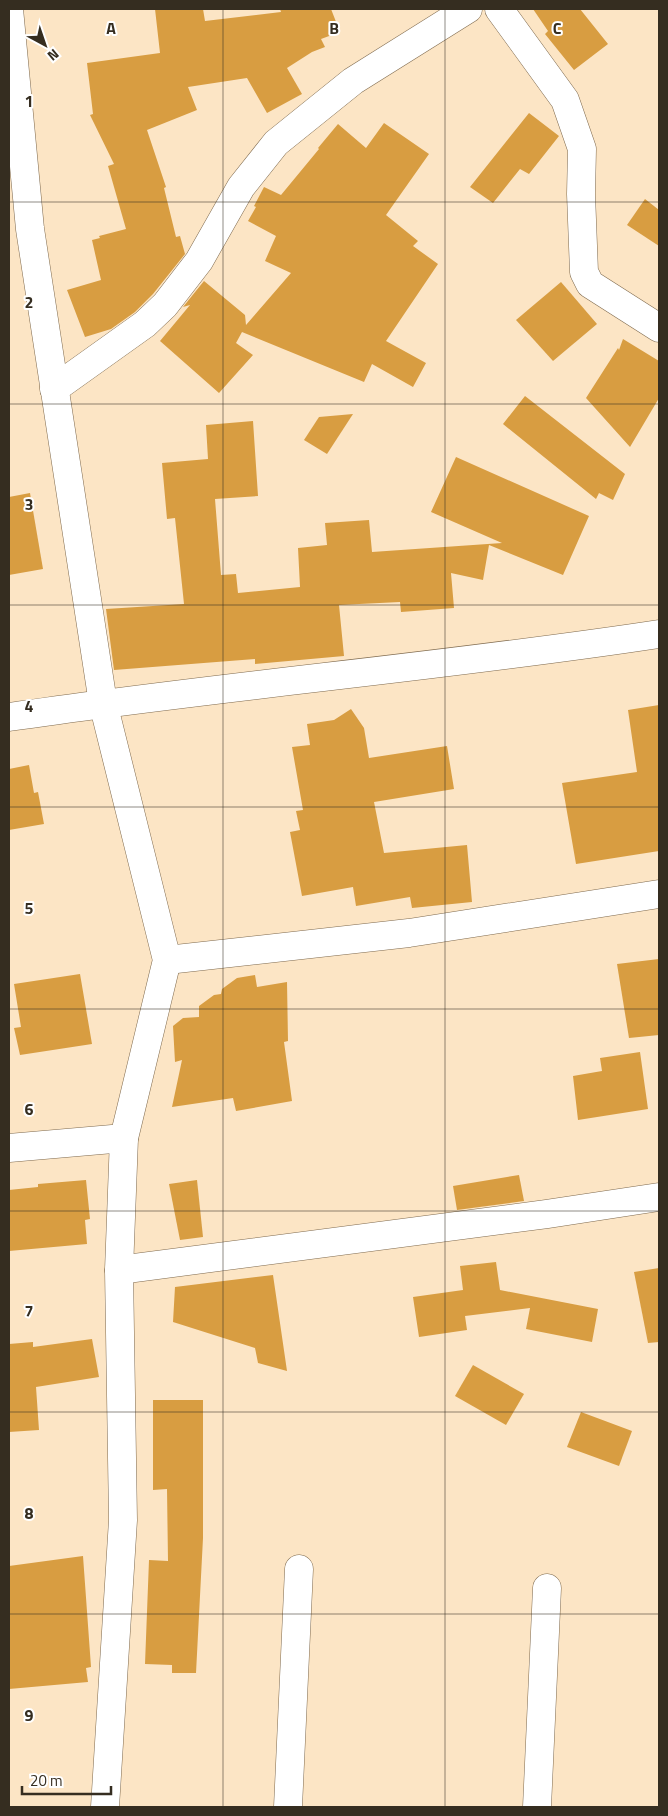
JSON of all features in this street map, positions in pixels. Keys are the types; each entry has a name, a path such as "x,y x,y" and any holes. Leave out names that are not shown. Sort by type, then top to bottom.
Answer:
{"street":[{"path":"9,9 19,226 54,389 103,703 167,960 124,1138 119,1270 123,1520 105,1807"},
{"path":"54,389 145,324 165,305 199,261 241,187 276,143 353,80 468,9"},
{"path":"499,9 566,100 582,148 581,194 584,272 590,284 659,328"},
{"path":"9,717 103,703 551,651 659,634"},
{"path":"167,960 409,932 659,894"},
{"path":"9,1148 124,1138"},
{"path":"119,1270 538,1216 659,1197"},
{"path":"288,1807 299,1569"},
{"path":"537,1807 547,1588"}],"building":[{"path":"155,9 203,9 205,21 281,12 280,9 331,9 340,32 321,39 325,47 312,52 287,68 302,94 267,113 247,78 188,87 197,110 147,130 166,187 164,188 176,237 180,236 185,254 153,294 135,312 111,329 85,337 67,290 101,280 92,240 100,238 99,236 126,229 108,166 114,164 90,115 93,114 87,63 160,53"},
{"path":"533,9 580,9 608,44 574,70 545,34 548,31"},
{"path":"529,113 559,136 529,174 520,169 493,203 470,187"},
{"path":"384,123 429,154 386,215 418,241 413,246 438,264 386,341 426,363 413,387 372,364 364,382 242,332 236,343 253,355 219,393 160,341 190,305 183,307 204,281 245,315 246,325 291,273 265,261 276,236 248,221 264,187 281,195 338,124 366,148"},
{"path":"645,199 659,210 659,246 627,225"},
{"path":"561,282 597,324 553,361 516,320"},
{"path":"623,339 659,361 659,398 630,447 586,398 618,348 619,350"},
{"path":"525,396 625,474 613,500 599,493 596,499 503,424"},
{"path":"353,414 327,454 304,440 319,417"},
{"path":"253,421 258,496 215,499 221,575 236,574 238,593 300,587 298,548 327,545 325,523 369,520 372,552 502,543 431,512 456,457 589,516 563,575 489,545 483,580 451,573 454,608 401,612 400,602 339,605 344,656 255,664 255,659 114,670 106,609 184,604 175,518 167,519 162,463 208,459 206,425"},
{"path":"30,493 43,569 9,575 9,497"},
{"path":"659,705 659,851 576,864 562,783 637,772 628,710"},
{"path":"351,709 364,728 369,758 447,746 454,789 374,802 384,853 467,845 472,902 412,908 410,897 356,906 353,887 302,896 290,832 300,830 296,811 303,810 292,747 310,745 307,724 334,720"},
{"path":"29,765 34,793 38,792 44,824 9,830 9,769"},
{"path":"659,959 659,1035 629,1038 617,964"},
{"path":"80,974 92,1044 20,1055 14,1028 21,1027 14,984"},
{"path":"255,975 257,987 287,982 288,1041 284,1042 292,1101 236,1111 233,1098 172,1107 182,1060 175,1062 173,1026 183,1018 199,1017 199,1006 214,995 221,994 222,989 237,978"},
{"path":"640,1052 648,1109 578,1120 573,1076 602,1071 600,1058"},
{"path":"519,1175 524,1201 457,1210 453,1186"},
{"path":"86,1180 90,1219 85,1220 87,1244 9,1251 9,1190 38,1187 38,1184"},
{"path":"197,1180 203,1237 180,1240 169,1184"},
{"path":"496,1262 500,1290 598,1309 592,1342 526,1329 530,1308 465,1316 467,1330 419,1337 413,1297 463,1290 460,1266"},
{"path":"659,1268 659,1342 648,1343 634,1272"},
{"path":"273,1275 287,1371 258,1363 255,1348 173,1322 175,1287"},
{"path":"92,1339 99,1377 36,1387 39,1430 9,1432 9,1344 33,1342 33,1347"},
{"path":"473,1365 524,1394 506,1425 455,1396"},
{"path":"153,1400 203,1400 203,1538 196,1673 172,1673 172,1665 145,1664 149,1560 168,1561 167,1489 153,1490"},
{"path":"581,1412 632,1431 619,1466 567,1447"},
{"path":"83,1556 91,1667 86,1668 88,1682 9,1689 9,1566"}]}
